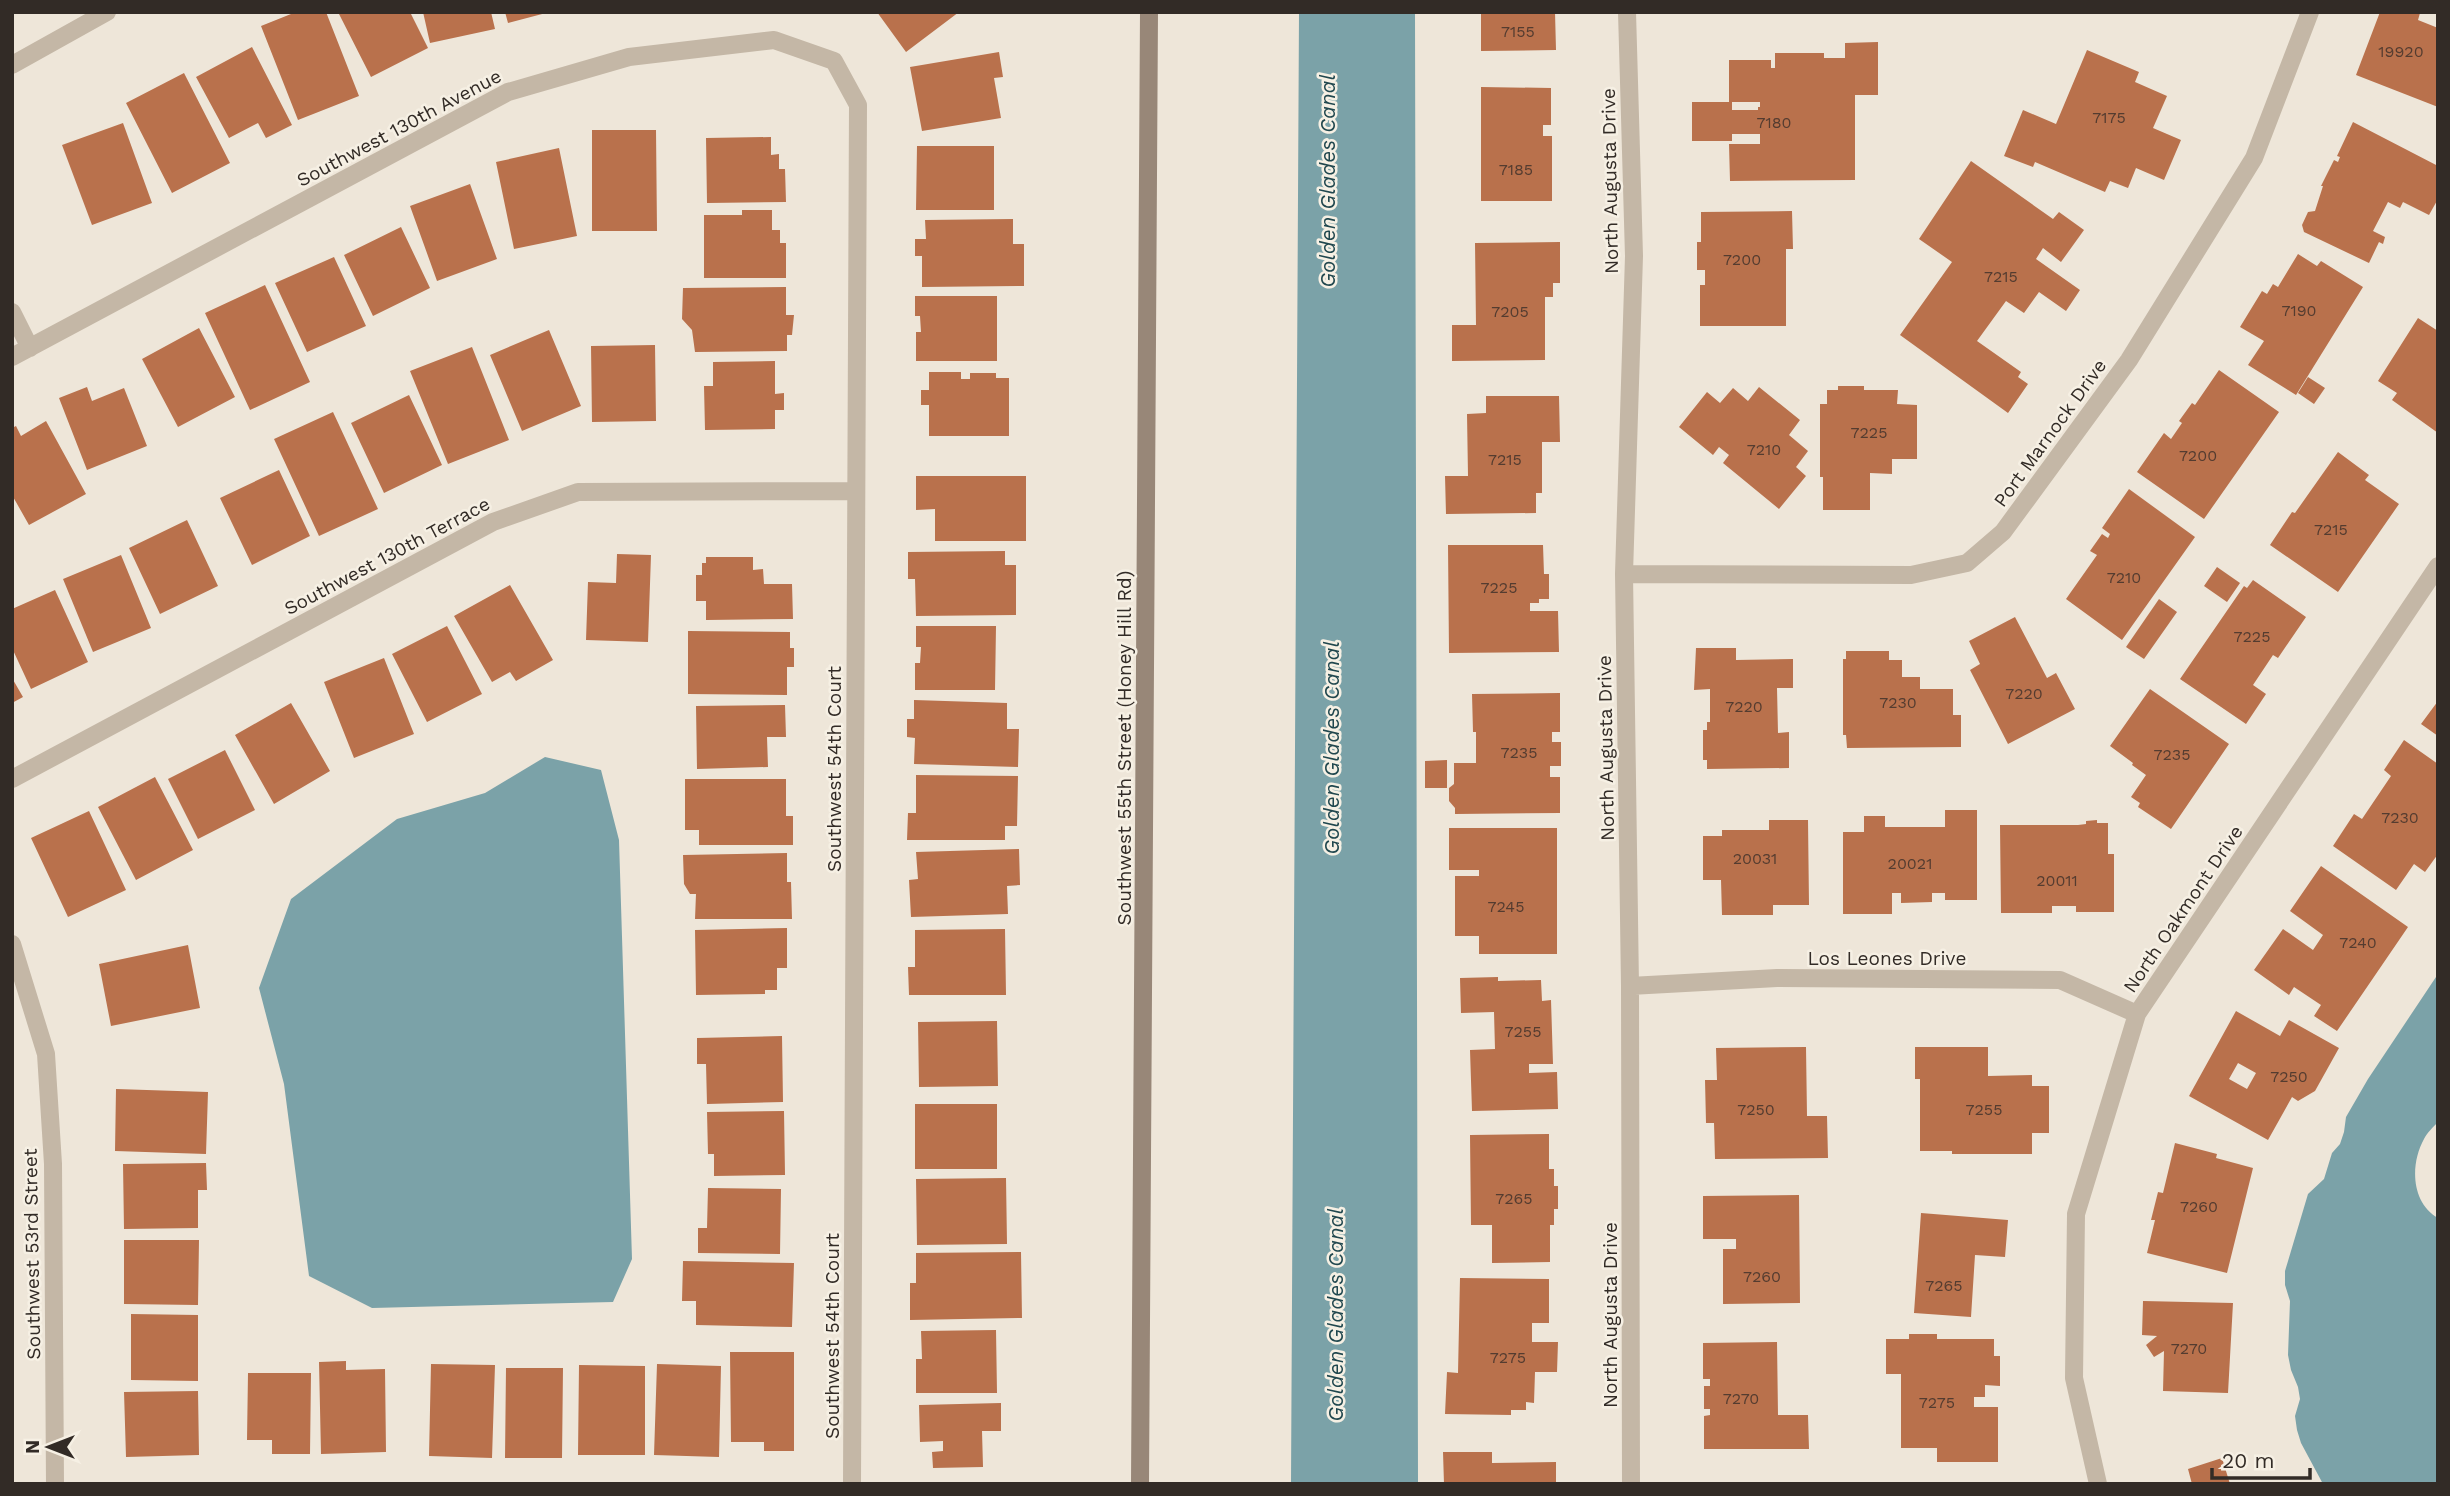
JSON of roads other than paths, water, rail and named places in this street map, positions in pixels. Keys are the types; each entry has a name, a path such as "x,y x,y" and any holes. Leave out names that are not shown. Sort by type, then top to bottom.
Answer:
{"street":[{"path":"12,65 107,12"},
{"name":"Southwest 55th Street (Honey Hill Rd)","path":"1140,1484 1149,12"},
{"name":"North Augusta Drive","path":"1628,12 1634,256 1624,574 1630,986 1631,1484"},
{"name":"Port Marnock Drive","path":"1624,574 1911,575 1967,564 2003,532 2137,348 2254,158 2310,12"},
{"name":"Southwest 130th Avenue","path":"12,356 508,92 629,57 774,40 834,61"},
{"name":"Southwest 54th Court","path":"834,61 858,105 852,1484"},
{"path":"12,312 30,348"},
{"name":"Southwest 130th Terrace","path":"12,779 494,522 578,492 856,491"},
{"name":"North Oakmont Drive","path":"2098,1484 2074,1378 2076,1214 2137,1014 2438,566"},
{"name":"Southwest 53rd Street","path":"12,944 46,1055 53,1164 55,1484"},
{"name":"Los Leones Drive","path":"1630,986 1777,978 2060,980 2137,1014"}],"water":[{"name":"Golden Glades Canal","path":"1299,12 1415,12 1418,1484 1291,1484"},
{"path":"545,757 601,770 619,840 632,1259 613,1302 372,1308 309,1276 284,1084 259,988 291,899 397,819 485,793"},
{"path":"2438,974 2438,1122 2428,1132 2419,1149 2415,1171 2422,1203 2438,1218 2438,1484 2323,1484 2297,1430 2295,1416 2300,1399 2288,1355 2290,1301 2285,1285 2285,1271 2308,1194 2324,1179 2332,1153 2340,1144 2346,1117"}]}
